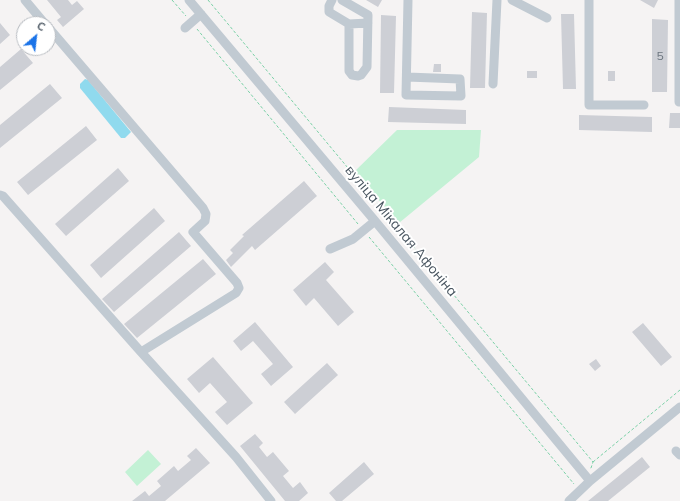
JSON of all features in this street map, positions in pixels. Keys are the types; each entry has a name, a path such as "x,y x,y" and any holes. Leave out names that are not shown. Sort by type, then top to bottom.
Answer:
{"street":[{"path":"25,0 38,16"},
{"name":"вуліца Мікалая Афоніна","path":"189,0 375,221 590,481"},
{"path":"332,0 329,6 329,12 349,24 368,23"},
{"path":"342,0 368,15 367,67 362,75 358,76 352,75 349,71 349,24"},
{"path":"406,77 460,79 461,96 406,95 406,77 408,0"},
{"path":"493,84 497,0"},
{"path":"512,0 547,18"},
{"path":"588,0 589,105 644,105"},
{"path":"679,0 680,102"},
{"path":"188,25 201,14"},
{"path":"56,36 203,208 206,214 205,221 194,232 237,283 239,288 236,293 141,352"},
{"path":"1,195 236,457 271,501"},
{"path":"330,249 353,239 375,221"},
{"path":"569,501 590,481 680,407"}],"path":[{"path":"172,0 188,25 363,230 579,491"},
{"path":"208,0 593,462"},
{"path":"591,468 593,462 680,390"}],"green space":[{"path":"397,130 481,130 479,157 399,223 354,172"},
{"path":"148,450 161,464 137,486 125,472"}],"water":[{"path":"85,79 88,80 131,132 125,138 121,138 80,88 80,84"}],"building":[{"path":"47,0 68,0 72,5 77,1 84,9 63,27 57,20 61,17"},
{"path":"366,0 382,0 378,7"},
{"path":"640,0 658,0 654,8"},
{"path":"472,12 487,13 485,88 470,88"},
{"path":"561,14 574,14 576,89 563,89"},
{"path":"381,15 396,16 394,93 380,93"},
{"path":"652,19 668,20 667,92 652,92"},
{"path":"0,23 10,35 0,44"},
{"path":"16,53 16,56 27,56 33,63 0,90 0,67"},
{"path":"434,64 441,64 441,72 433,72"},
{"path":"527,71 537,71 537,78 527,78"},
{"path":"608,71 615,71 615,81 608,81"},
{"path":"50,84 62,98 0,148 0,125"},
{"path":"389,107 466,110 466,124 388,122"},
{"path":"670,113 680,113 680,128 669,128"},
{"path":"579,115 652,117 652,132 579,130"},
{"path":"86,126 97,140 28,195 17,182"},
{"path":"118,168 129,181 66,236 55,224"},
{"path":"304,181 317,196 255,250 252,246 231,267 226,260 233,253 230,250 244,236 242,235"},
{"path":"154,208 165,221 101,278 90,265"},
{"path":"179,232 191,246 114,312 102,299"},
{"path":"203,259 216,274 137,338 124,324"},
{"path":"325,262 334,272 326,280 354,312 338,326 314,298 306,306 293,290"},
{"path":"255,322 293,367 271,386 261,374 273,364 253,341 241,351 233,341"},
{"path":"643,323 672,357 661,366 632,332"},
{"path":"213,357 253,403 227,425 215,412 227,402 210,383 199,393 187,379"},
{"path":"596,359 601,366 595,371 589,364"},
{"path":"327,363 338,375 295,414 284,402"},
{"path":"255,434 263,443 259,447 267,457 273,452 289,471 283,476 293,488 300,482 308,493 299,501 285,501 240,446"},
{"path":"196,448 210,463 165,501 132,501 145,491 149,496 161,486 157,481 174,466 178,471 191,460 187,456"},
{"path":"642,457 650,467 608,501 588,501"},
{"path":"364,462 374,474 342,501 336,501 329,493"}]}
